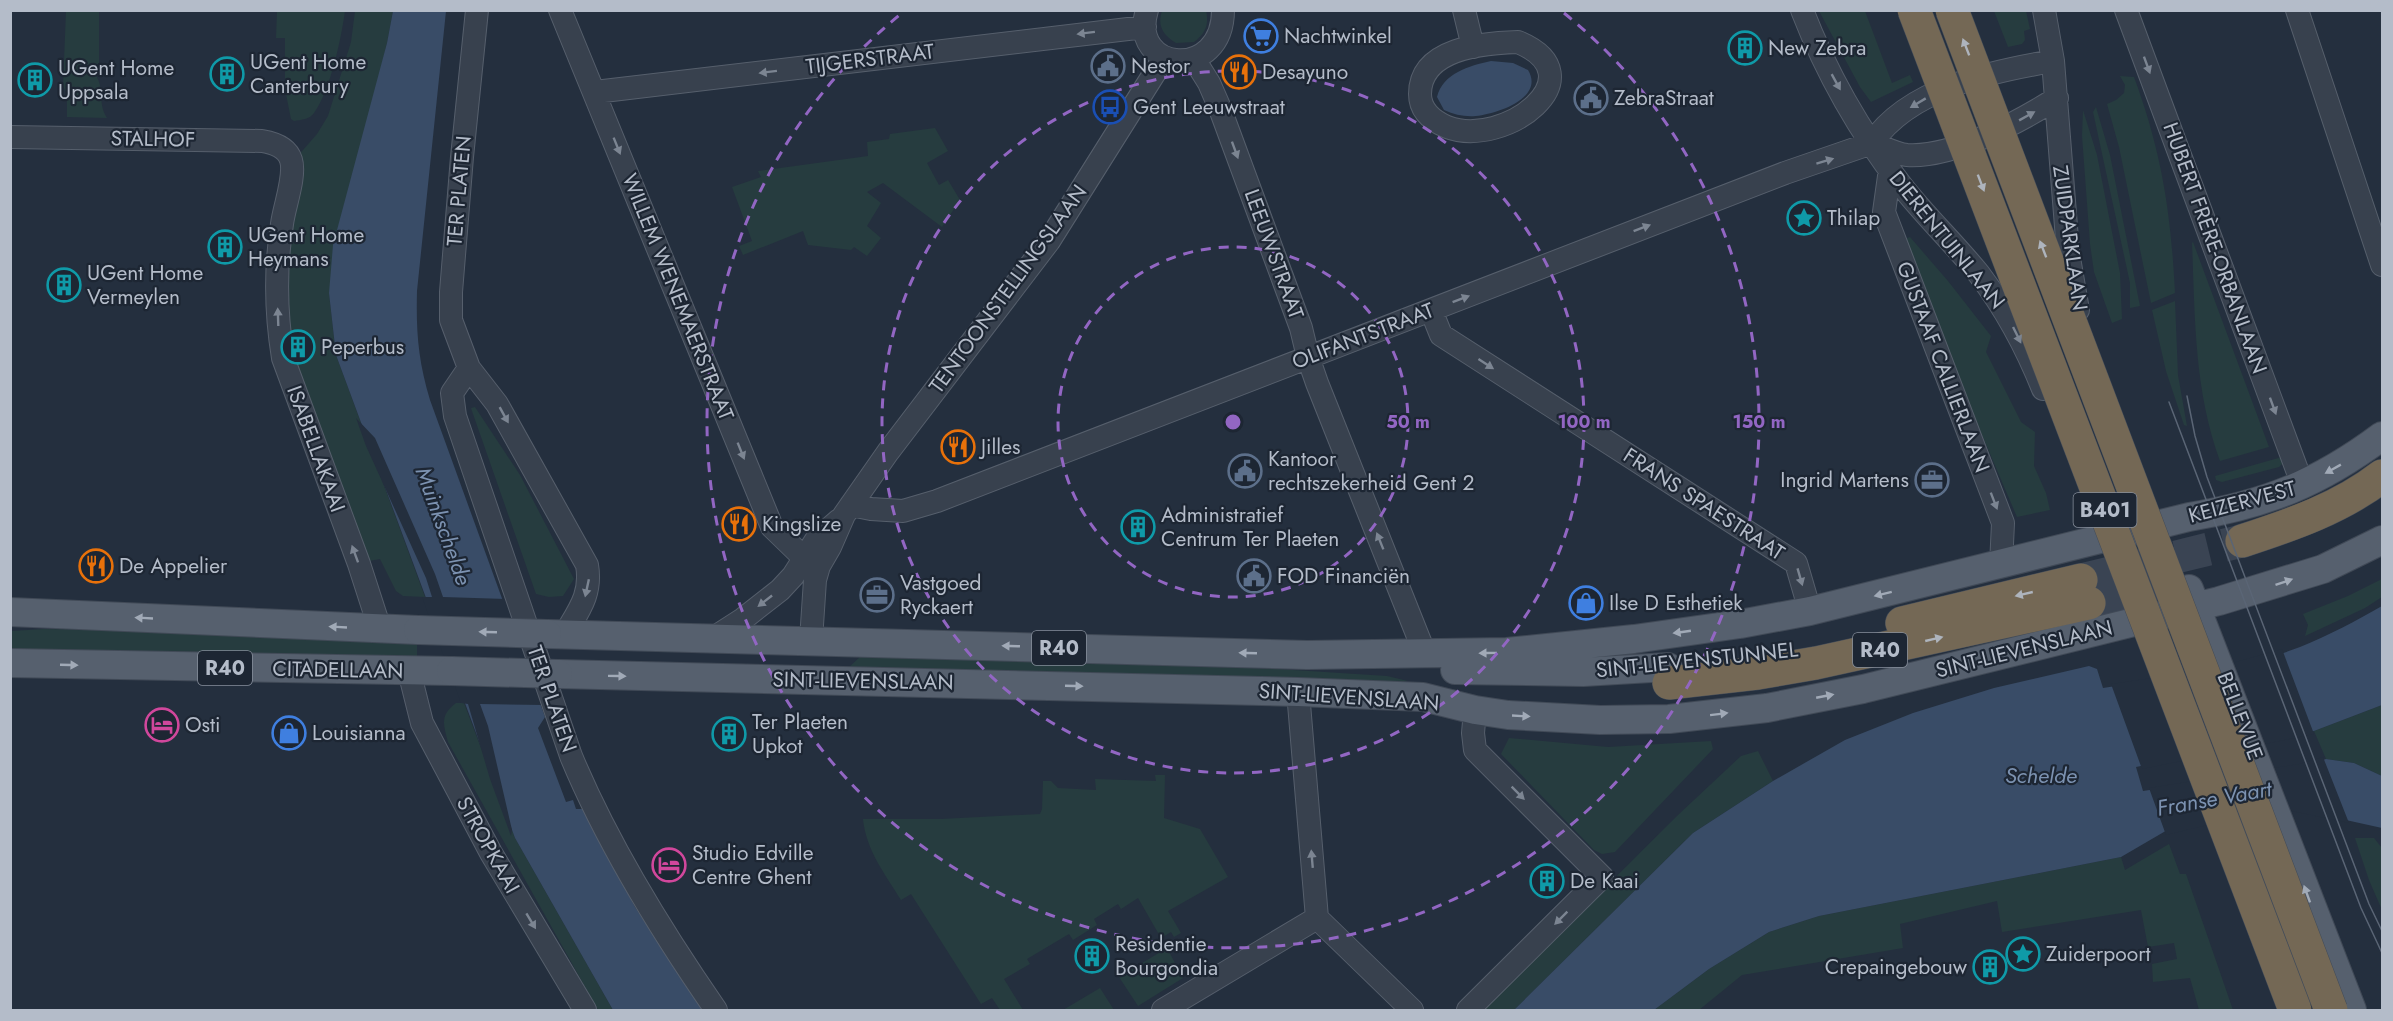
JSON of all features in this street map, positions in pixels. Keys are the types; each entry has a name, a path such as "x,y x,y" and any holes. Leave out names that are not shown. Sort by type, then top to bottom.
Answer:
{"highway":[{"name":"B401","path":"1914,10 2295,1011"},
{"name":"B401","path":"1952,10 2331,1011"},
{"path":"2382,477 2332,507 2245,549 2299,545 2340,527 2382,501"},
{"name":"SINT-LIEVENSTUNNEL","path":"1668,675 1819,646 1912,620 2085,592"}],"main road":[{"name":"KEIZERVEST","path":"2159,525 2267,499 2303,486 2344,463 2382,436"},
{"name":"SINT-LIEVENSLAAN","path":"556,634 1307,654 1507,652 1740,624 1810,611 2159,525"},
{"name":"BELLEVUE","path":"2159,525 2198,607 2352,1011"},
{"path":"2101,539 2280,1011"},
{"name":"R40","path":"2198,607 2323,569 2382,540"},
{"name":"SINT-LIEVENSLAAN","path":"558,674 1298,692 1423,698 1508,715 1600,720 1713,715 1767,708 1863,689 2198,607"},
{"name":"CITADELLAAN","path":"10,612 380,629 556,634"},
{"path":"730,679 748,661 766,660 809,644 811,640"},
{"name":"SINT-LIEVENSTUNNEL","path":"1307,654 1388,667 1496,672 1668,675"},
{"name":"CITADELLAAN","path":"10,663 558,674"},
{"name":"SINT-LIEVENSTUNNEL","path":"1423,698 1460,689 1668,675"}],"street":[{"name":"TER PLATEN","path":"477,10 451,292 451,320 469,368 497,404 587,565 590,580 587,594 556,634"},
{"name":"WILLEM WENEMAERSTRAAT","path":"560,10 772,526 811,562"},
{"path":"1146,19 1148,40 1155,52 1175,62 1194,59 1210,48 1218,38 1223,25 1223,10"},
{"path":"1464,10 1473,47"},
{"path":"1802,10 1826,63 1872,143 1906,155 1930,153 1957,146 2012,124 2057,98"},
{"name":"ZUIDPARKLAAN","path":"2044,10 2057,98 2064,219 2075,300 2087,341 2159,525"},
{"name":"HUBERT FRÈRE-ORBANLAAN","path":"2126,10 2303,486"},
{"path":"2297,10 2382,265"},
{"name":"TIJGERSTRAAT","path":"595,92 1146,19"},
{"path":"1518,42 1531,47 1542,56 1548,70 1548,84 1543,98 1522,117 1495,128 1465,130 1438,123 1427,114 1420,100 1420,86 1426,72 1435,62 1452,53 1473,47 1518,42"},
{"name":"TENTOONSTELLINGSLAAN","path":"715,637 743,619 831,547 848,510 888,452 1049,241 1164,58"},
{"name":"LEEUWSTRAAT","path":"1194,59 1209,83 1219,106 1301,328 1308,357 1425,654"},
{"path":"1872,143 1897,116 1926,98 1952,86 1997,72 2053,61"},
{"name":"STALHOF","path":"10,137 262,141 283,148 290,157"},
{"name":"DIERENTUINLAAN","path":"1872,143 1925,215 1978,274 2006,313 2042,385 2101,539"},
{"name":"OLIFANTSTRAAT","path":"848,510 903,511 937,501 1785,173 1872,143"},
{"name":"ISABELLAKAAI","path":"290,157 293,168 282,225 277,285 279,332 283,358 359,564 380,629"},
{"name":"GUSTAAF CALLIERLAAN","path":"1890,170 1884,212 2003,523 2001,565"},
{"name":"FRANS SPAESTRAAT","path":"1431,310 1441,335 1796,563 1810,611"},
{"name":"TER PLATEN","path":"469,368 452,393 455,416 571,756 585,792 628,871 716,1011"},
{"name":"TENTOONSTELLINGSLAAN","path":"811,562 814,580 811,640"},
{"name":"STROPKAAI","path":"409,670 422,723 491,853 585,1011"},
{"path":"1298,692 1317,918 1412,1011"},
{"path":"1468,1011 1602,877 1475,750 1475,710"},
{"path":"1163,1011 1317,918"}],"green space":[{"path":"1206,10 1206,28 1194,42 1176,43 1162,30 1160,21 1162,11"},
{"path":"66,11 99,11 99,63 93,71 100,83 102,106 107,118 67,117 67,94 63,86"},
{"path":"277,11 345,11 338,49 325,91 314,113 302,120 291,119 285,89 285,38 276,38"},
{"path":"355,11 393,11 329,293 336,355 425,597 403,596 396,591 380,559 364,562 284,331 296,158 317,134 328,116 351,42"},
{"path":"1819,11 1865,11 1892,83 1910,75 1913,82 1871,102 1860,87"},
{"path":"1994,11 2026,11 2030,29 2024,31 2025,40 2022,44 2008,47"},
{"path":"2120,76 2134,77 2152,132 2168,210 2175,293 2151,303 2119,147 2107,104 2124,93 2125,85"},
{"path":"2096,107 2110,155 2140,306 2130,308 2130,283 2093,112"},
{"path":"2083,110 2097,155 2120,273 2122,319 2112,323 2094,272 2090,244 2082,136"},
{"path":"935,128 948,151 927,163 939,185 948,180 960,200 942,227 883,183 867,192 881,203 867,226 881,238 867,256 854,247 851,250 808,245 803,231 743,255 739,246 752,241 732,187 761,177 758,171 868,156 867,142 889,139 890,134"},
{"path":"1910,237 1991,336 1986,352 2021,422 2035,432 2034,466 2046,493 2050,510 2017,517 1959,381 1905,239"},
{"path":"2193,242 2269,447 2220,461 2205,407 2197,353"},
{"path":"2175,301 2178,375 2187,426 2184,425 2166,371 2152,310"},
{"path":"475,407 520,475 574,579 563,596 549,597 536,594 471,408"},
{"path":"2282,457 2282,464 2279,467 2222,482 2216,480 2215,476"},
{"path":"2382,579 2382,597 2365,608 2305,636 2308,625 2303,614"},
{"path":"130,630 417,644 417,658 11,651 11,631"},
{"path":"861,656 1278,669 1387,676 1408,681 1387,684 847,669"},
{"path":"456,703 464,703 515,838 613,1010 598,1010 448,742 444,720 447,712"},
{"path":"2382,705 2382,776 2354,763 2326,759 2314,731"},
{"path":"1509,738 1608,747 1711,741 1713,749 1615,852 1602,854 1594,850 1501,754"},
{"path":"1758,751 1773,781 1693,833 1514,1010 1482,1010 1678,815 1741,756"},
{"path":"1155,775 1165,775 1164,818 1200,829 1228,877 1168,911 1181,933 1174,937 1171,932 1161,938 1138,898 1121,909 1118,904 1094,919 1097,925 1073,940 1069,934 1027,959 1030,964 1004,979 1023,1010 1000,1010 992,998 981,1004 911,894 901,900 877,861 868,841 863,819 941,819 1040,814 1043,781 1051,781 1058,788 1096,790 1095,779 1156,781"},
{"path":"2355,838 2374,838 2382,848 2382,910 2369,880"},
{"path":"2169,844 2180,874 2186,874 2233,1010 2199,1010 2190,978 2153,982 2152,964 2177,959 2174,943 2148,947 2141,910 2002,932 1997,901 1900,924 1903,948 1742,975 1699,1010 1654,1010 1709,969 1769,932 1819,916 2121,857 2125,870"},
{"path":"1167,948 1183,978 1138,1006 1119,977"},
{"path":"1100,988 1114,1010 1063,1010"}],"water":[{"name":"Muinkschelde","path":"393,11 446,11 417,291 419,346 430,400 545,717 538,728 566,802 573,800 576,809 583,809 635,907 702,1010 613,1010 515,838 336,355 329,293 333,245 387,43"},
{"path":"1491,61 1513,63 1528,70 1532,80 1525,96 1506,108 1485,115 1464,116 1444,110 1437,97 1445,82 1466,68"},
{"name":"Schelde","path":"2382,606 2382,705 2314,731 2136,767 2143,791 2300,767 2326,759 2354,763 2382,776 2382,828 2278,805 2169,829 2121,857 1819,916 1769,932 1709,969 1654,1010 1514,1010 1693,833 1773,781 1845,740 1913,713 1994,688 2089,666 2097,669 2103,688 2228,668 2300,647"}],"pier":[{"path":"356,418 375,438 443,597 506,599 544,705 480,704 488,726 512,830 511,836 490,779 468,704 461,703 422,597 432,597 426,578 366,446"},
{"path":"2282,649 2314,734 2142,769 2111,684 2180,674"},
{"path":"2323,757 2349,823 2278,808 2166,835 2149,788 2299,764"}],"tunnel":[{"path":"2081,580 2242,541"},
{"path":"2089,603 2162,582"}],"tram line":[{"path":"2187,396 2195,436 2207,477 2369,904 2382,931"},
{"path":"2169,402 2361,908 2382,953"}],"place":[{"name":"Nachtwinkel","path":"1261,36"},
{"name":"New Zebra","path":"1745,48"},
{"name":"Nestor","path":"1108,66"},
{"name":"Desayuno","path":"1239,72"},
{"name":"UGent Home Canterbury","path":"227,74"},
{"name":"UGent Home Uppsala","path":"35,80"},
{"name":"ZebraStraat","path":"1591,98"},
{"name":"Gent Leeuwstraat","path":"1110,107"},
{"name":"Thilap","path":"1804,218"},
{"name":"UGent Home Heymans","path":"225,247"},
{"name":"UGent Home Vermeylen","path":"64,285"},
{"name":"Peperbus","path":"298,347"},
{"name":"Jilles","path":"958,447"},
{"name":"Kantoor rechtszekerheid Gent 2","path":"1245,471"},
{"name":"Ingrid Martens","path":"1932,480"},
{"name":"Kingslize","path":"739,524"},
{"name":"Administratief Centrum Ter Plaeten","path":"1138,527"},
{"name":"De Appelier","path":"96,566"},
{"name":"FOD Financiën","path":"1254,576"},
{"name":"Vastgoed Ryckaert","path":"877,595"},
{"name":"Ilse D Esthetiek","path":"1586,603"},
{"name":"Osti","path":"162,725"},
{"name":"Louisianna","path":"289,733"},
{"name":"Ter Plaeten Upkot","path":"729,734"},
{"name":"Studio Edville Centre Ghent","path":"669,865"},
{"name":"De Kaai","path":"1547,881"},
{"name":"Zuiderpoort","path":"2023,954"},
{"name":"Residentie Bourgondia","path":"1092,956"},
{"name":"Crepaingebouw","path":"1990,967"}],"water label":[{"name":"Franse Vaart","path":"2214,798"}]}
